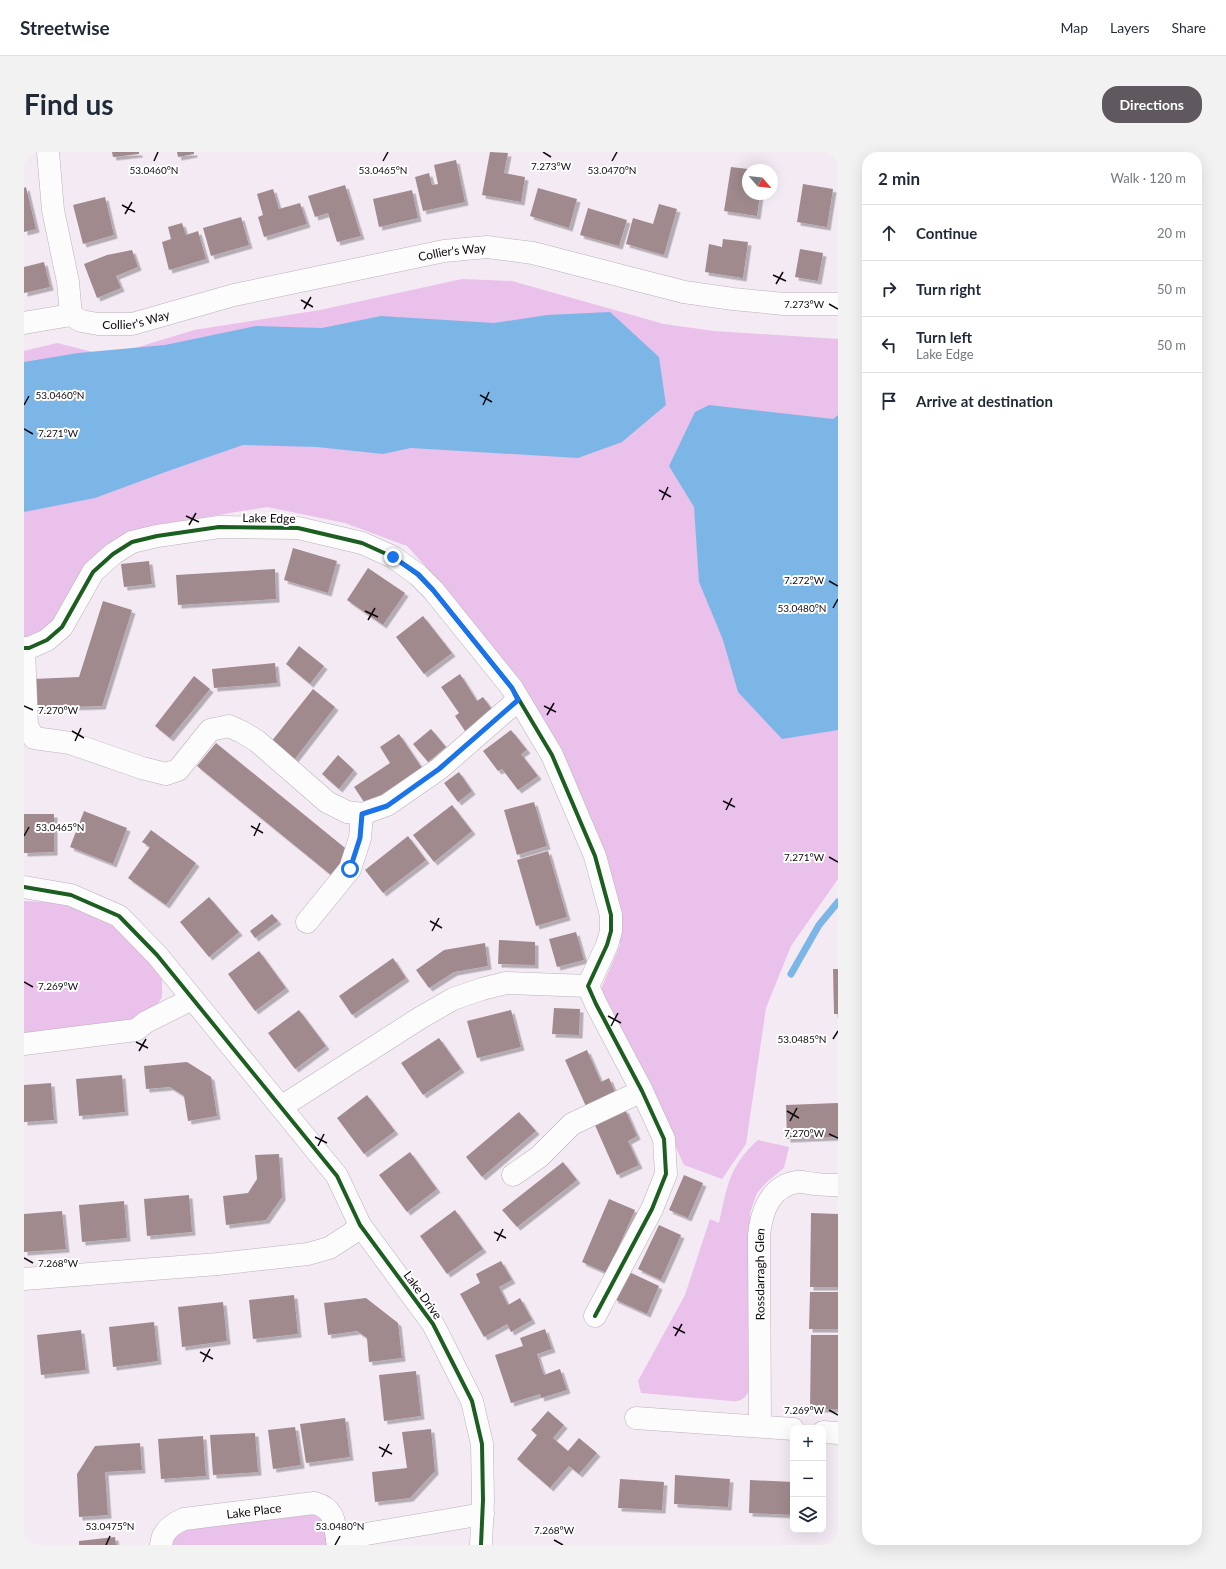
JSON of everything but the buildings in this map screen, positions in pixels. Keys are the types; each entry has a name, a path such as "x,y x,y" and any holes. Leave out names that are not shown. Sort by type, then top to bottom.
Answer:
{"street":[{"path":"24,323 70,315 68,282 53,210 48,152"},
{"name":"Collier's Way","path":"70,315 81,321 98,324 132,324 234,295 444,251 487,247 533,254 684,292 784,304 838,304"},
{"name":"Lake Edge","path":"24,648 29,648 47,640 62,627 92,572 113,554 132,542 157,536 219,527 298,528 362,543 393,557 418,574 433,590 507,682 552,755 596,856 611,916 611,930 607,945 588,986"},
{"path":"24,648 26,726 34,738 70,742 142,768 166,774 178,770 210,730 229,726 242,732 257,742 327,802 347,812 362,814 387,806 439,769 518,700"},
{"path":"307,922 350,869 360,838 362,814"},
{"name":"Lake Drive","path":"24,887 71,895 119,916 157,955 267,1088 337,1176 360,1225 433,1324 472,1401 482,1444 483,1514 481,1545"},
{"path":"281,1107 420,1018 454,999 482,989 506,984 588,986 642,1090 664,1139 666,1174 652,1209 595,1316"},
{"path":"24,1044 136,1030 146,1022 192,999"},
{"path":"513,1175 539,1157 572,1124 642,1090"},
{"name":"Rossdarragh Glen","path":"760,1426 759,1236 762,1214 776,1192 785,1186 798,1182 838,1185"},
{"path":"24,1279 218,1264 308,1254 329,1248 351,1234 360,1225"},
{"path":"636,1418 790,1429"},
{"path":"826,1432 838,1434"},
{"name":"Lake Place","path":"161,1545 164,1533 171,1524 184,1519 314,1503 325,1506 332,1515 337,1542 483,1514"}],"shaded area":[{"path":"462,279 512,281 664,324 714,331 838,339 838,879 791,946 766,1008 746,1144 722,1179 684,1165 601,989 620,945 614,885 445,588 407,546 345,523 267,507 157,525 116,541 55,628 24,637 24,351 57,343 109,356 194,330 320,310"},
{"path":"24,901 68,903 114,924 144,952 162,980 162,997 154,1010 137,1019 24,1034"},
{"path":"758,1140 789,1147 784,1168 767,1182 757,1193 750,1213 748,1393 743,1399 735,1401 641,1393 638,1381 685,1295 710,1219 719,1223 724,1198 735,1168 748,1150"},
{"path":"309,1509 324,1519 329,1545 169,1545 178,1528"}],"water":[{"path":"610,312 659,357 666,405 622,442 578,458 411,448 383,454 317,447 243,445 95,498 24,512 24,362 78,353 165,345 256,326 322,328 381,316 494,323 547,315"},
{"path":"709,405 833,419 838,415 838,730 782,739 738,692 723,640 699,582 694,507 669,466 695,412"}],"waterway":[{"path":"791,974 819,925 838,902"}],"cycle path":[{"path":"24,648 29,648 47,640 62,627 93,572 113,554 132,542 157,536 219,527 298,528 362,543 393,557 418,575 433,590 512,688 552,755 595,856 611,915 611,931 607,945 588,986 642,1091 664,1139 666,1174 652,1209 595,1316"},
{"path":"24,887 71,895 119,916 157,955 337,1176 360,1225 433,1324 472,1401 482,1444 483,1500 481,1545"}],"route":[{"path":"350,869 360,838 362,814 387,806 439,769 518,700 512,688 433,590 418,574 393,557"}]}
